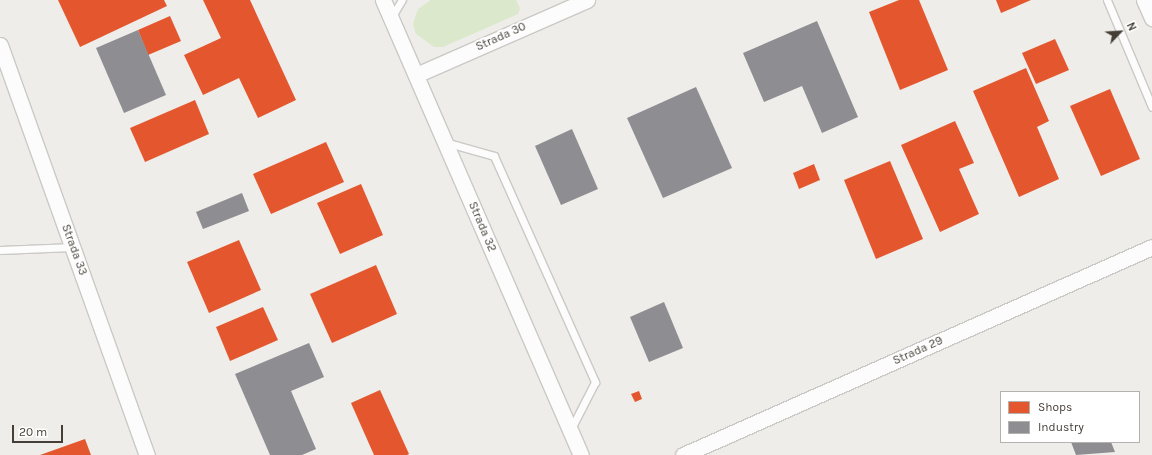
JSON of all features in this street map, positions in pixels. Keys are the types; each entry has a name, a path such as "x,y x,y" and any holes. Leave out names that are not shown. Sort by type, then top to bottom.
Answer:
{"street":[{"name":"Strada 32","path":"383,0 581,455"},
{"name":"Strada 30","path":"416,75 587,0"},
{"path":"1144,0 1152,18"},
{"name":"Strada 33","path":"0,46 146,455"},
{"name":"Strada 29","path":"683,455 1152,247"}],"lane":[{"path":"391,18 402,0"},
{"path":"1107,0 1152,106"},
{"path":"445,141 494,156 595,382 570,431"},
{"path":"0,250 73,247"}],"green space":[{"path":"431,0 516,0 520,8 518,14 443,47 434,47 416,34 413,24 418,9"}],"building: Shops":[{"path":"58,0 164,0 167,6 80,47"},
{"path":"203,0 250,0 296,100 258,118 239,78 203,95 184,55 221,38"},
{"path":"899,0 919,0 948,70 900,90 869,12"},
{"path":"996,0 1031,0 1001,13"},
{"path":"170,16 181,41 148,55 138,30"},
{"path":"1055,39 1069,70 1036,84 1022,53"},
{"path":"1026,68 1049,121 1037,127 1059,179 1019,197 973,91"},
{"path":"1110,89 1140,159 1101,176 1070,106"},
{"path":"195,100 209,134 145,162 130,128"},
{"path":"955,121 974,163 959,169 979,214 940,232 901,145"},
{"path":"326,142 344,182 271,214 253,174"},
{"path":"890,161 923,239 876,259 844,180"},
{"path":"814,164 820,180 799,189 793,173"},
{"path":"361,184 383,235 340,254 317,203"},
{"path":"239,240 261,290 209,313 187,262"},
{"path":"376,265 397,314 332,343 310,294"},
{"path":"263,307 278,340 230,361 216,327"},
{"path":"380,390 409,454 407,455 374,455 351,403"},
{"path":"639,391 642,399 635,402 631,394"},
{"path":"85,439 91,455 40,455"}],"building: Industry":[{"path":"817,21 858,117 822,133 802,86 764,102 743,53"},
{"path":"138,30 166,95 124,113 96,48"},
{"path":"696,87 732,168 663,198 627,118"},
{"path":"572,129 598,189 561,205 535,146"},
{"path":"242,193 249,211 203,229 196,212"},
{"path":"664,302 683,348 649,362 630,317"},
{"path":"309,343 324,377 291,391 316,449 302,455 270,455 235,374"},
{"path":"1071,443 1111,443 1115,452 1076,455"}]}
